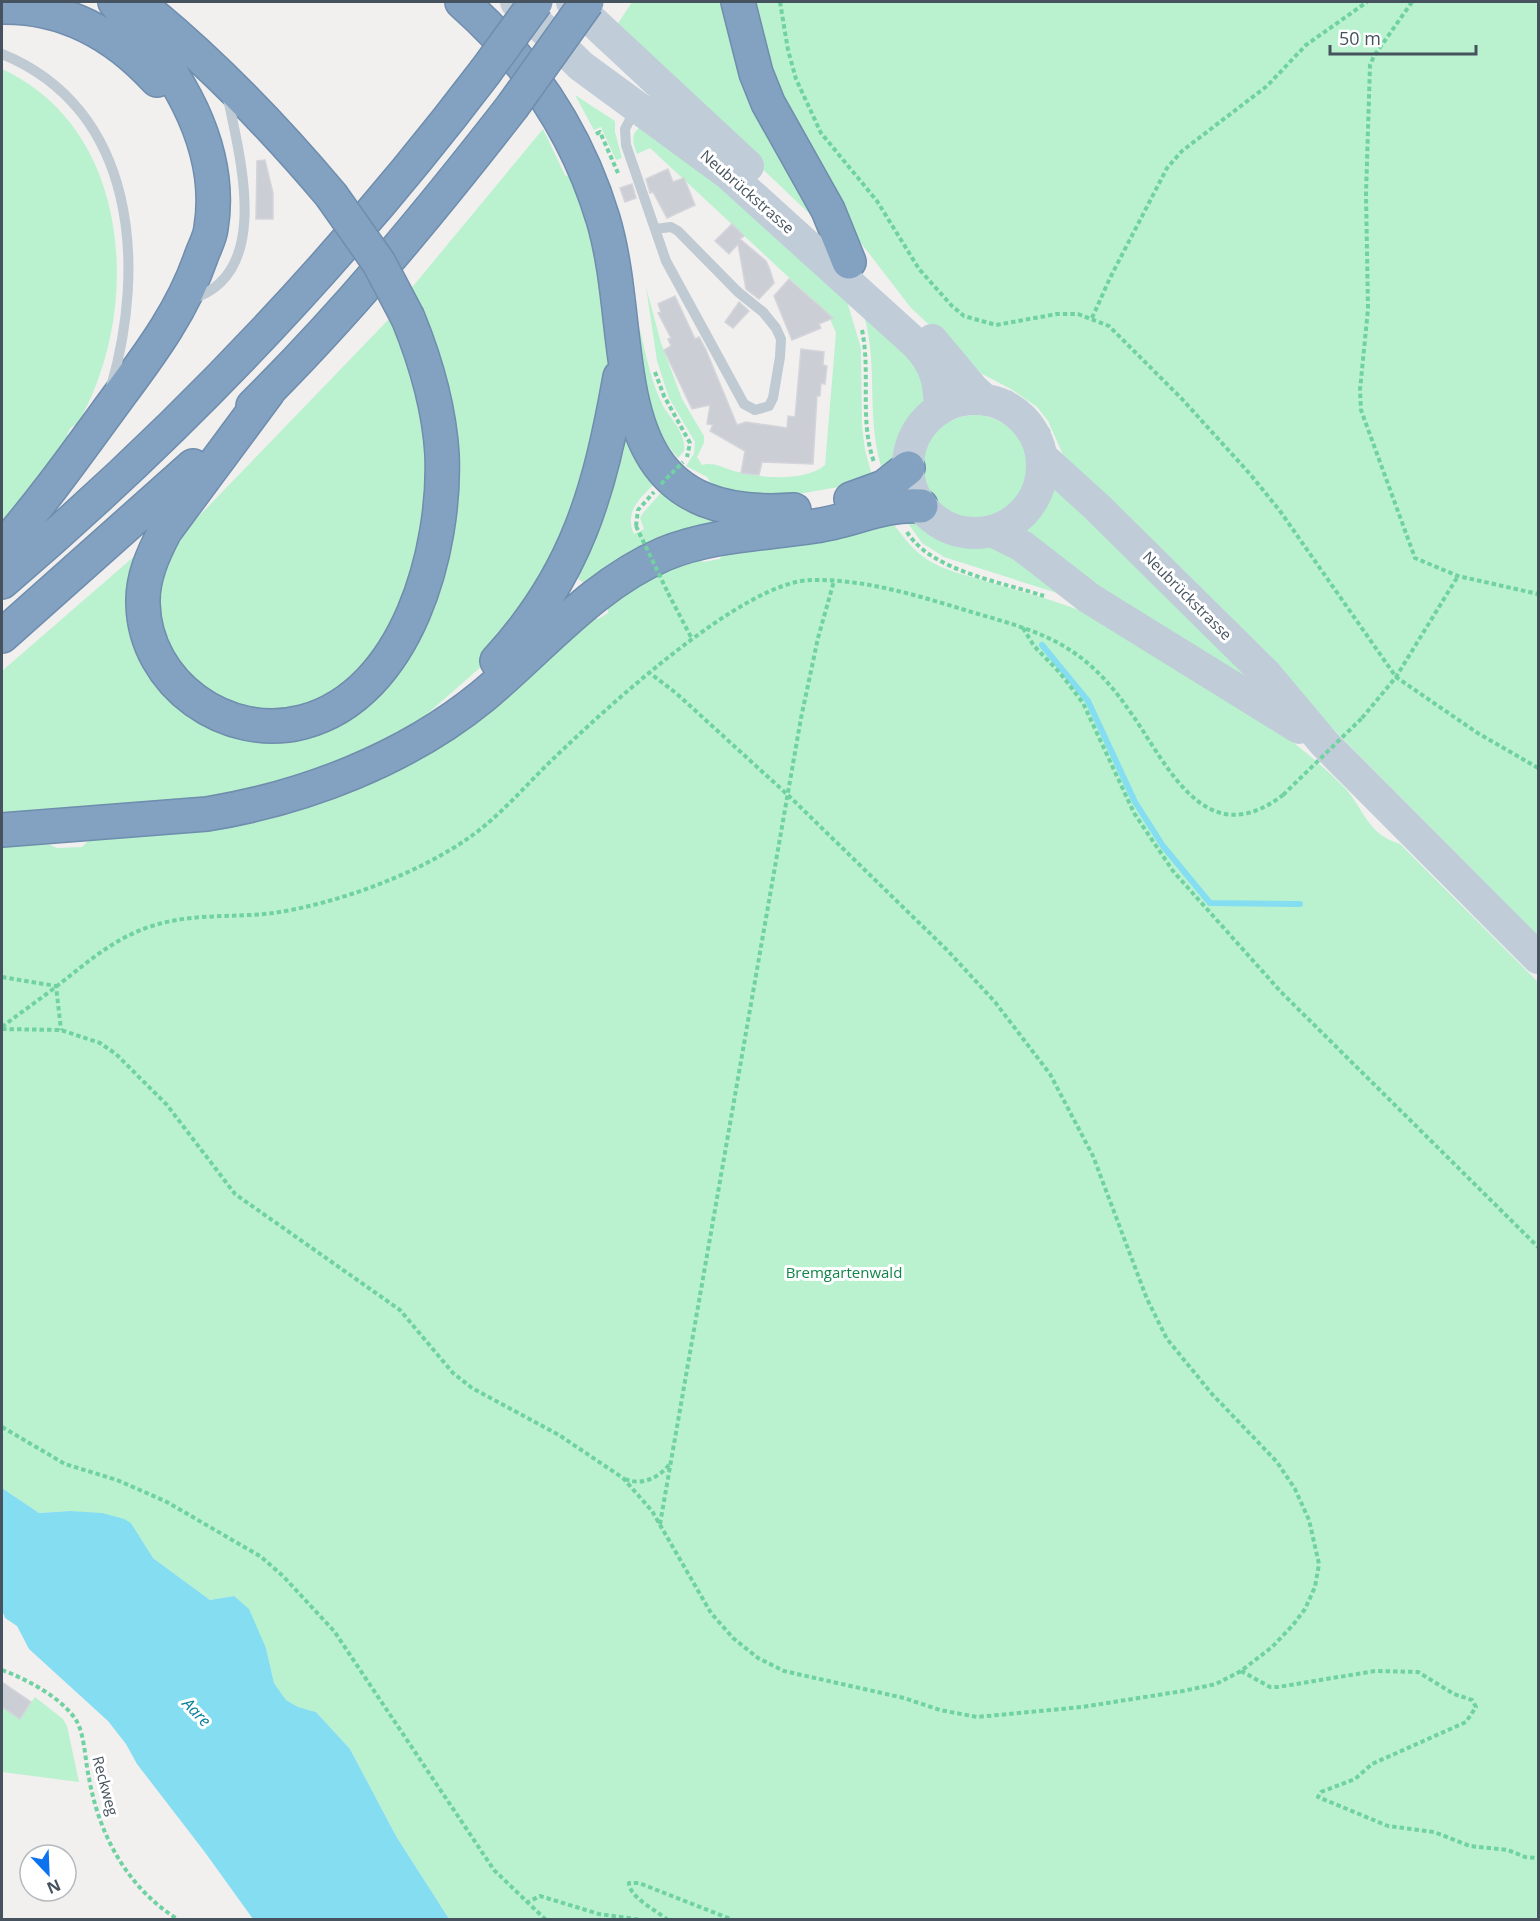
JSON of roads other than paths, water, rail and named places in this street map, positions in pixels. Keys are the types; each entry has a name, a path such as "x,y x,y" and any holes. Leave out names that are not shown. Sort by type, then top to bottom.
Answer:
{"highway":[{"path":"2,548 47,495 162,337 184,301 211,229 213,207 211,183 199,129 167,66 115,2"},
{"path":"137,2 263,117 331,195 379,263 408,318 433,388 442,453 438,522 428,572 418,603 390,656 358,692 321,715 303,722 265,726 248,724 209,711 177,685 161,664 150,643 143,603 145,579 153,554 165,531 268,392"},
{"path":"462,2 512,49 535,78 562,121 588,174 603,220 614,266 623,359 633,408 648,448 672,478 705,499 754,510 777,512 820,507 874,492 893,482 893,470"},
{"path":"2,582 125,473 239,361 372,214 485,72 536,2"},
{"path":"2,636 154,503 268,392 405,241 512,107 587,2"},
{"path":"738,2 745,36 768,103 828,210 849,262"},
{"path":"2,7 48,12 82,23 127,50 162,86 183,122 196,161 201,207 200,259"},
{"path":"389,754 475,683 519,635 551,590 574,547 593,500 609,440 623,359"},
{"path":"2,830 138,821 239,809 325,784 434,733 458,716 586,604 614,583 665,554 746,533 817,526 892,505 912,516"}],"main road":[{"name":"Neubrückstrasse","path":"516,2 580,66 727,173 916,344 930,360 938,376 940,409"},
{"name":"Neubrückstrasse","path":"572,2 940,347 973,389 994,395"},
{"path":"994,395 999,403 1023,419 1047,446 1039,489 1031,504 1007,526 976,534 912,516 912,488 893,470 911,447 920,428 940,409 954,403 994,395"},
{"name":"Neubrückstrasse","path":"1047,446 1097,507 1266,674 1324,743 1539,958"},
{"name":"Neubrückstrasse","path":"992,531 1022,546 1089,598 1324,743"}],"lane":[{"path":"2,54 36,72 77,109 95,133 119,186 127,224 129,292 121,351 102,419"},
{"path":"184,301 202,296 218,286 234,264 242,243 245,212 242,170 224,79"},
{"path":"637,108 628,121 624,138 655,229 666,261 740,399 752,410 769,406 773,398 781,344 776,328 763,312 738,292 678,231 671,227 655,229"}],"water":[{"name":"Aare","path":"2,1488 39,1513 70,1511 102,1513 124,1519 131,1523 153,1558 210,1600 234,1596 249,1609 266,1648 274,1683 286,1700 298,1707 316,1712 350,1749 396,1836 449,1919 253,1919 137,1764 126,1744 108,1721 29,1649 17,1626 5,1618 2,1610"}],"waterway":[{"path":"1042,645 1088,701 1135,802 1163,846 1210,903 1300,904"}],"park label":[{"name":"Bremgartenwald","path":"844,1273"}]}
